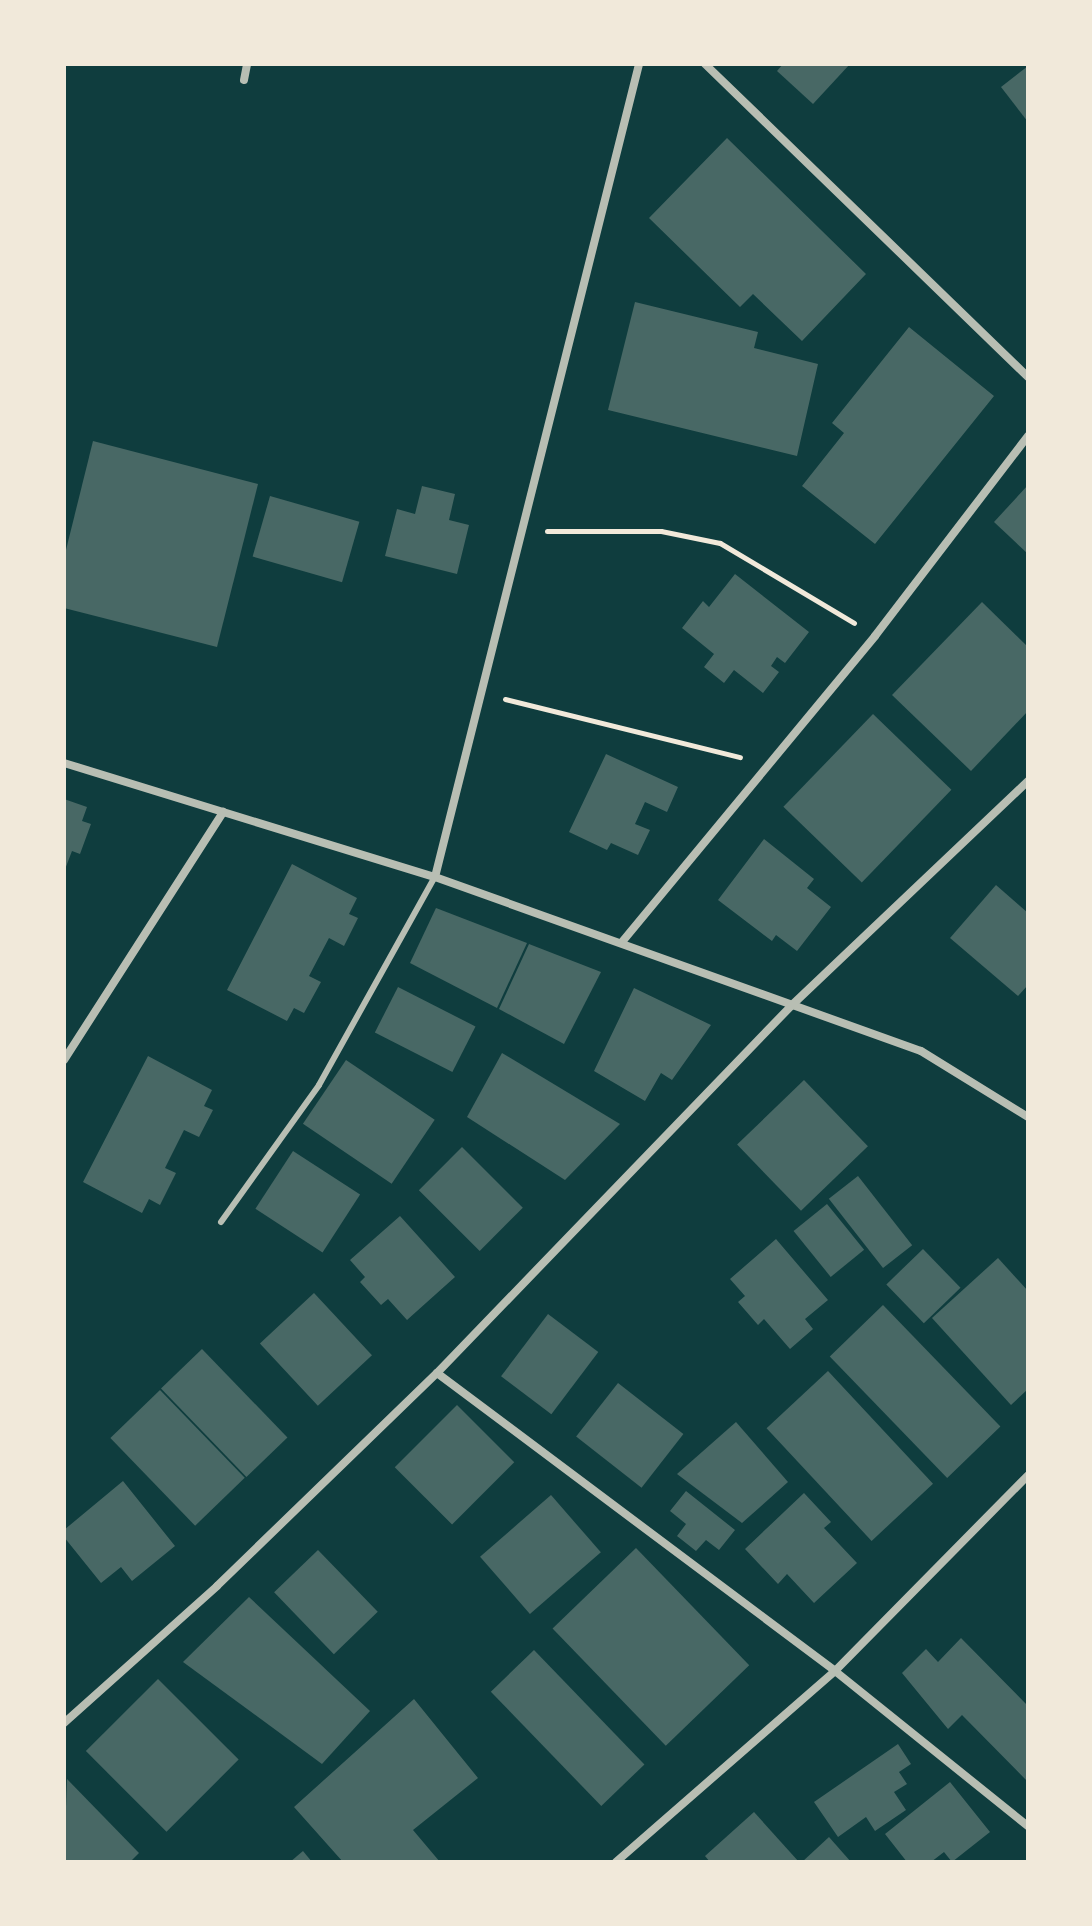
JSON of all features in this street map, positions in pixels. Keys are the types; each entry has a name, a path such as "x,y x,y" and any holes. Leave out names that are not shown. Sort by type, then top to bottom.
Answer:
{"street":[{"path":"244,80 247,64"},
{"path":"435,877 639,64"},
{"path":"705,64 1028,377"},
{"path":"622,942 875,636 1028,436"},
{"path":"64,763 435,877 921,1051 1028,1117"},
{"path":"64,1723 217,1586 437,1373 791,1006 1028,781"},
{"path":"64,1060 223,812"},
{"path":"437,1373 835,1671 1028,1826"},
{"path":"616,1862 835,1671 1028,1475"}],"lane":[{"path":"221,1222 326,1073 435,877"}],"path":[{"path":"521,531 661,531 720,543 875,636"},
{"path":"483,694 772,764"}],"building":[{"path":"783,64 850,64 813,104 777,71"},
{"path":"1028,66 1028,122 1001,87"},
{"path":"727,138 866,274 802,341 753,294 740,307 649,218"},
{"path":"635,302 758,332 754,348 818,364 797,456 608,410"},
{"path":"909,327 994,396 875,544 802,486 844,433 832,423"},
{"path":"93,441 258,484 217,647 64,608 64,558"},
{"path":"1028,485 1028,554 994,522"},
{"path":"422,486 455,494 449,520 469,525 457,574 385,556 397,509 415,514"},
{"path":"270,496 359,522 342,582 253,557"},
{"path":"735,574 809,632 785,663 777,657 771,666 779,672 763,693 734,670 724,683 704,667 714,654 682,628 703,601 709,607"},
{"path":"982,602 1028,647 1028,711 971,771 892,695"},
{"path":"873,714 951,790 862,883 783,807"},
{"path":"606,754 678,787 667,812 645,802 635,824 650,830 638,855 611,843 607,850 569,832"},
{"path":"64,799 87,807 82,821 91,824 80,854 72,851 64,872"},
{"path":"764,839 814,879 807,888 831,907 797,951 776,935 772,941 718,900"},
{"path":"292,864 357,898 349,914 358,918 344,946 329,938 309,976 321,982 304,1013 294,1008 287,1021 227,990"},
{"path":"996,885 1028,913 1028,985 1018,996 950,938"},
{"path":"436,908 527,943 497,1008 410,963"},
{"path":"529,944 601,972 564,1044 499,1009"},
{"path":"398,987 476,1026 452,1072 375,1032"},
{"path":"634,988 711,1025 672,1080 661,1073 645,1101 594,1071"},
{"path":"502,1053 620,1124 565,1180 467,1117"},
{"path":"148,1056 212,1090 204,1106 213,1110 199,1137 184,1130 165,1168 176,1173 160,1205 149,1199 142,1213 83,1182"},
{"path":"346,1060 435,1120 392,1184 303,1124"},
{"path":"804,1080 868,1146 801,1211 737,1145"},
{"path":"462,1147 523,1208 480,1251 419,1190"},
{"path":"293,1151 360,1195 323,1252 255,1209"},
{"path":"858,1176 912,1245 883,1268 829,1199"},
{"path":"827,1204 864,1250 831,1277 794,1231"},
{"path":"400,1216 455,1277 407,1320 388,1299 381,1305 360,1282 365,1277 350,1260"},
{"path":"776,1239 828,1300 805,1319 813,1329 790,1349 764,1319 758,1325 738,1302 745,1296 730,1279"},
{"path":"923,1249 961,1288 924,1323 886,1284"},
{"path":"998,1258 1028,1291 1028,1389 1011,1405 932,1318"},
{"path":"314,1293 372,1355 318,1406 260,1343"},
{"path":"883,1305 1000,1427 947,1478 830,1356"},
{"path":"548,1314 598,1352 551,1414 501,1376"},
{"path":"202,1349 287,1437 246,1477 161,1389"},
{"path":"828,1371 933,1484 872,1541 767,1428"},
{"path":"618,1383 683,1434 642,1488 576,1437"},
{"path":"160,1390 245,1478 195,1526 110,1438"},
{"path":"457,1405 514,1462 452,1525 395,1467"},
{"path":"736,1422 788,1482 742,1523 677,1474"},
{"path":"123,1481 175,1546 132,1581 121,1567 101,1583 64,1537 64,1530"},
{"path":"686,1491 735,1530 719,1550 706,1540 696,1551 677,1536 686,1524 670,1511"},
{"path":"804,1493 831,1522 824,1528 857,1563 814,1603 787,1574 778,1584 745,1549"},
{"path":"551,1495 601,1552 530,1614 480,1557"},
{"path":"636,1548 749,1665 666,1746 553,1629"},
{"path":"318,1550 378,1612 334,1654 274,1592"},
{"path":"249,1597 370,1711 322,1764 183,1662"},
{"path":"961,1638 1028,1706 1028,1782 962,1715 948,1729 902,1673 926,1649 938,1662"},
{"path":"534,1650 644,1764 601,1806 491,1692"},
{"path":"158,1679 239,1760 166,1832 86,1751"},
{"path":"414,1699 478,1778 413,1830 440,1862 343,1862 294,1807"},
{"path":"898,1744 911,1764 899,1772 907,1784 894,1792 906,1810 875,1831 866,1817 838,1837 814,1802"},
{"path":"67,1779 139,1853 130,1862 64,1862"},
{"path":"950,1782 990,1832 952,1862 944,1852 931,1862 907,1862 885,1834"},
{"path":"754,1812 799,1862 710,1862 705,1856"},
{"path":"829,1837 851,1862 802,1862"},
{"path":"303,1851 312,1862 290,1862"}]}
